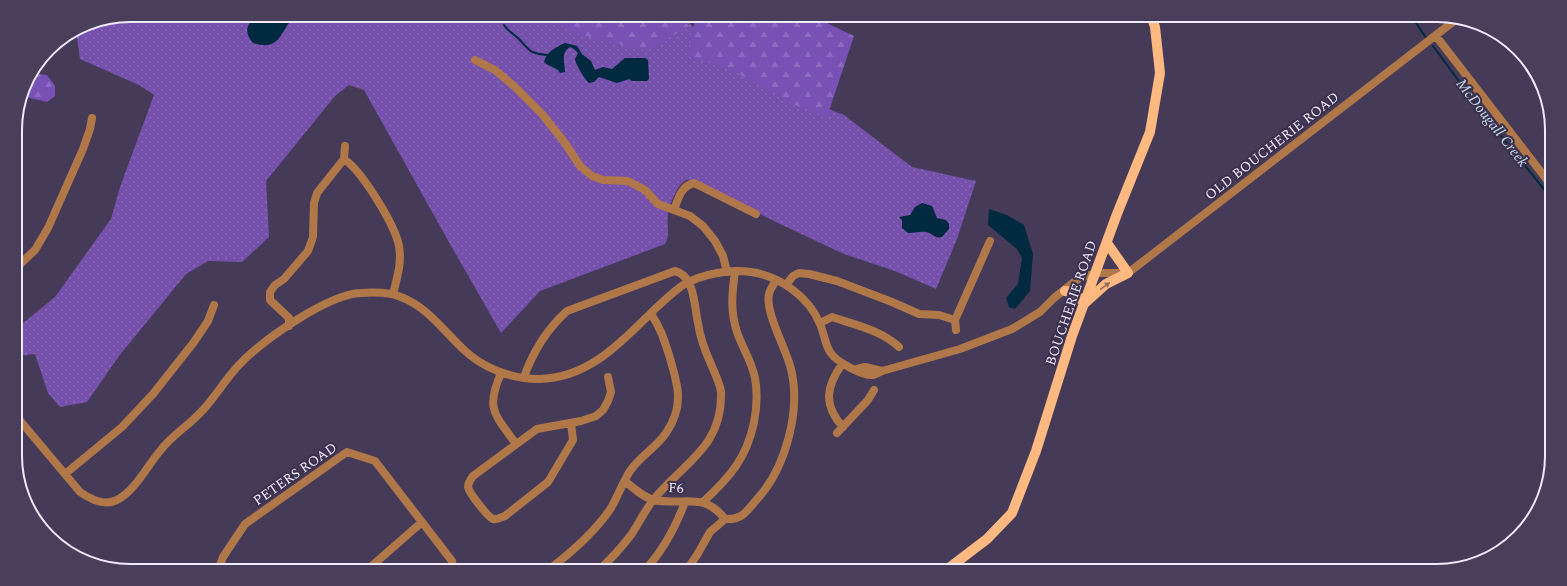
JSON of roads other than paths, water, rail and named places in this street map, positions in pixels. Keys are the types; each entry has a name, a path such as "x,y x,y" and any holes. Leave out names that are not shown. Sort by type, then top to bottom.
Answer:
{"main road":[{"name":"BOUCHERIE ROAD","path":"954,564 987,539 1012,513 1036,451 1072,336 1150,132 1160,73 1153,22"},
{"path":"1065,291 1072,292 1085,302 1106,284 1128,273 1107,243"}],"street":[{"name":"OLD BOUCHERIE ROAD","path":"1128,273 1452,23"},
{"path":"1436,36 1545,177"},
{"path":"475,60 495,70 515,87 542,114 565,143 580,166 592,176 603,180 628,181 645,190 658,204 690,216 704,226 724,256 731,272 731,307 737,332 755,376 757,398 756,410 747,446 736,465 717,489 703,502"},
{"path":"22,262 35,250 48,228 83,149 92,118"},
{"path":"289,326 289,318 270,300 270,292 275,285 284,279 308,251 313,237 314,203 317,193 344,159 345,146"},
{"path":"344,159 350,163 365,182 394,230 399,246 400,265 393,294"},
{"path":"674,210 682,190 688,184 694,183 756,214"},
{"path":"956,330 954,320 990,241"},
{"path":"524,377 530,362 547,332 567,311 675,271 682,273 690,282 699,330 721,390 716,426 708,442 694,459 670,481 653,500 631,535 606,564"},
{"path":"22,423 80,492 92,500 104,503 117,500 129,491 161,448 200,414 238,365 256,349 289,326 324,305 347,295 372,292 401,296 431,316 463,349 477,360 501,373 514,377 539,379 574,373 598,361 619,344 672,293 690,282 706,275 731,272 750,272 762,274 776,280 786,285 799,295 810,306 820,323 830,352 842,364 857,369 862,374 875,375 882,371 954,351 1012,329 1040,312 1054,298 1065,291 1078,279 1096,273 1128,273"},
{"path":"786,285 793,276 800,273 810,274 837,281 919,314 939,315 954,320"},
{"path":"691,564 710,532 726,519 736,520 744,514 762,493 777,469 787,442 793,415 794,391 791,370 782,341 773,323 769,305 769,293 776,280"},
{"path":"65,474 122,427 153,394 194,342 208,321 214,305"},
{"path":"556,564 578,546 594,530 610,508 630,471 665,434 674,419 678,400 678,385 659,325 651,314"},
{"path":"820,323 832,317 879,333 893,341 899,347"},
{"path":"842,364 834,376 829,389 831,410 843,427"},
{"path":"501,373 494,391 493,405 496,415 516,444"},
{"path":"571,423 573,440 548,482 505,516 499,519 494,519 489,516 469,491 469,482 473,476 537,429 571,423 596,416 604,410 611,392 608,377"},
{"path":"837,433 868,400 874,390"},
{"name":"PETERS ROAD","path":"220,564 222,557 245,524 346,452 375,461 452,561 453,564"},
{"name":"F6","path":"625,481 641,494 653,500 703,502 718,510 726,519"},
{"path":"649,564 668,538 680,516 685,502"},
{"path":"374,564 422,522"}],"water":[{"path":"250,22 289,22 279,38 269,45 253,43 247,31"},
{"path":"565,43 577,46 582,54 591,61 595,70 603,67 612,69 625,58 645,58 648,60 649,79 647,81 632,81 629,79 617,83 599,77 594,82 589,83 578,68 575,61 578,53 570,47 564,55 565,72 560,73 557,69 544,62 549,53"},
{"path":"922,203 932,206 937,218 946,220 949,224 949,229 942,237 937,237 926,232 908,233 902,228 902,220 899,217 910,215 915,207"},
{"path":"989,209 1007,215 1024,225 1033,254 1030,291 1015,309 1009,307 1006,298 1018,284 1022,258 1017,249 988,225"}],"waterway":[{"name":"McDougall Creek","path":"1416,22 1426,38"},
{"path":"504,25 530,51 547,55"},
{"name":"McDougall Creek","path":"1433,46 1478,107 1545,191"}]}
